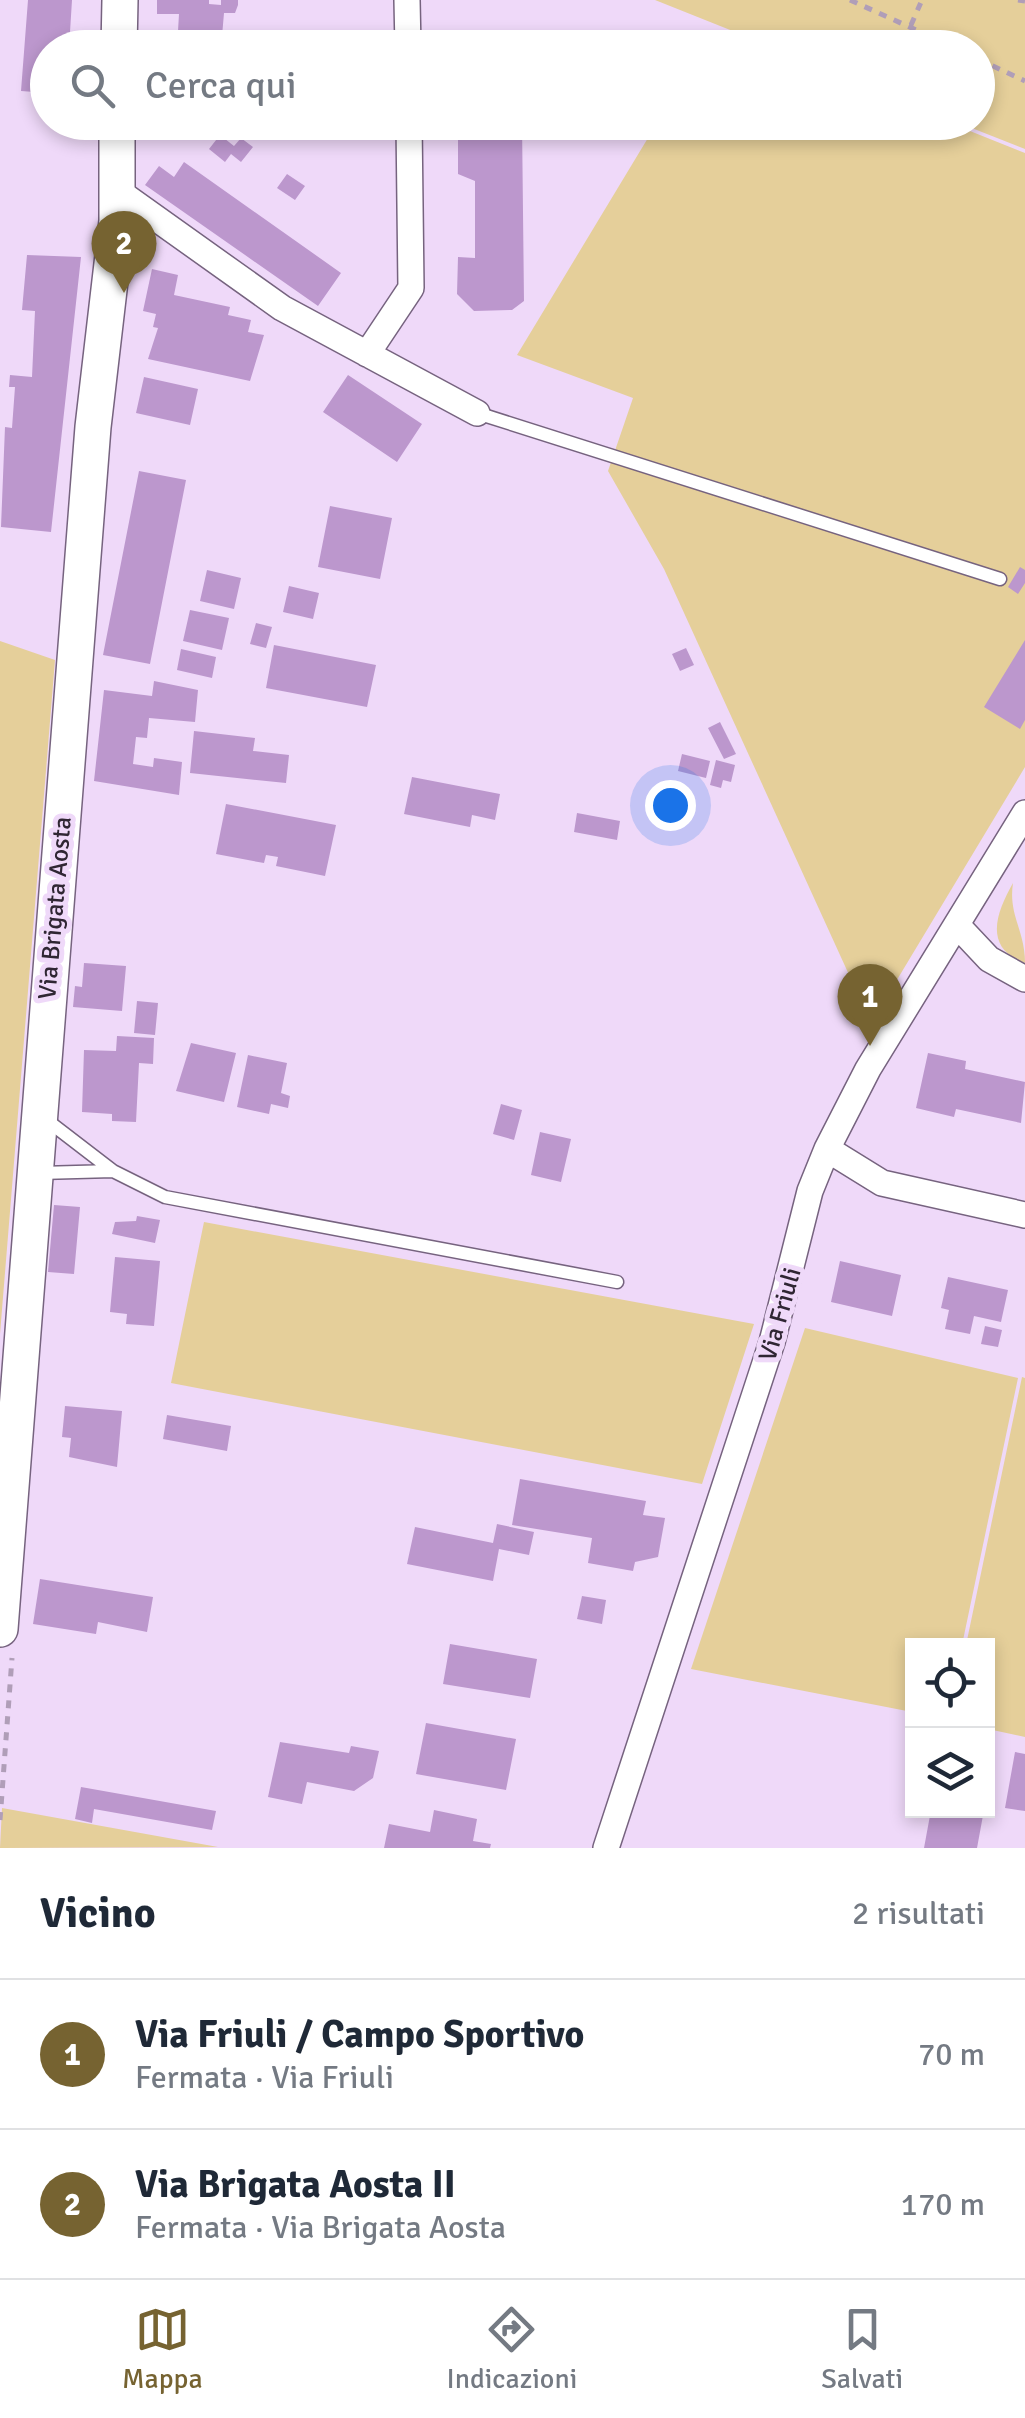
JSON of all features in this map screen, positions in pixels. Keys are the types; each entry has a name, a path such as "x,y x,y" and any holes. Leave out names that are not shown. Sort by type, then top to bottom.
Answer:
{"street":[{"path":"119,30 120,0"},
{"path":"407,0 408,30"},
{"name":"Via Brigata Aosta","path":"0,1629 32,1174 93,427 117,220 116,140"},
{"path":"367,354 411,288 409,140"},
{"path":"115,188 282,308 477,413"},
{"name":"Via Friuli","path":"606,1848 772,1342 810,1191 827,1149 868,1069 1025,813"},
{"path":"956,925 990,959 1025,979"},
{"path":"827,1149 882,1183 1025,1216"}],"lane":[{"path":"477,413 1000,579"},
{"path":"37,1114 113,1171 164,1197 617,1282"},
{"path":"32,1174 113,1171"}],"path":[{"path":"850,0 922,30"},
{"path":"911,24 922,0"},
{"path":"995,67 1025,80"}],"shaded area":[{"path":"655,0 1025,0 1025,149 995,137 995,30 730,30"},
{"path":"647,140 992,140 1025,153 1025,767 871,1023 664,569 608,471 633,398 517,355"},
{"path":"0,641 55,660 0,1334"},
{"path":"1013,883 1013,904 1025,963 1003,948 998,939 998,918"},
{"path":"204,1222 754,1324 702,1484 171,1383"},
{"path":"805,1328 1018,1378 963,1638 905,1638 905,1711 691,1669"},
{"path":"1022,1377 1025,1737 995,1731 995,1638 967,1638"},
{"path":"2,1808 218,1847 0,1848"}],"building":[{"path":"28,0 72,0 70,30 30,30 30,92 21,91"},
{"path":"157,0 209,0 209,4 221,5 221,0 238,0 235,13 224,13 223,30 178,30 179,14 157,14"},
{"path":"216,140 226,140 234,146 244,140 253,147 241,162 231,154 225,162 209,149"},
{"path":"458,140 522,140 524,301 512,310 474,311 457,294 458,257 475,258 475,181 458,174"},
{"path":"184,162 341,273 318,306 145,185 159,166 174,177"},
{"path":"287,174 305,186 295,200 277,188"},
{"path":"27,255 81,257 51,532 1,527 5,427 12,428 15,387 9,387 10,375 32,377 35,311 22,310"},
{"path":"152,269 178,275 174,295 230,307 228,315 251,320 248,332 264,335 250,381 148,359 158,328 153,327 156,314 143,311"},
{"path":"348,375 422,424 397,462 323,412"},
{"path":"144,377 198,389 190,425 136,413"},
{"path":"139,471 186,480 150,664 103,655"},
{"path":"330,506 392,518 380,579 318,567"},
{"path":"1020,567 1025,570 1025,583 1018,594 1008,587"},
{"path":"207,570 241,578 234,609 200,601"},
{"path":"289,586 319,593 313,619 283,612"},
{"path":"190,610 229,618 222,650 183,641"},
{"path":"256,623 272,627 266,648 250,644"},
{"path":"1025,640 1025,720 1020,729 984,707"},
{"path":"274,645 376,665 367,707 266,688"},
{"path":"686,648 694,665 680,671 672,654"},
{"path":"181,649 216,657 212,678 177,670"},
{"path":"154,681 198,690 195,722 149,718 147,738 136,737 133,764 153,767 154,758 182,762 179,795 94,781 104,690 152,696"},
{"path":"720,722 736,754 724,759 708,728"},
{"path":"194,731 255,738 253,751 289,755 286,783 190,773"},
{"path":"682,754 710,761 706,778 678,771"},
{"path":"716,760 735,765 731,782 723,780 721,788 710,785"},
{"path":"412,777 500,794 495,820 472,815 470,827 404,814"},
{"path":"226,804 336,825 325,876 276,866 278,857 266,855 264,863 216,854"},
{"path":"577,813 620,821 617,840 574,832"},
{"path":"84,963 126,966 122,1011 73,1007 75,986 82,987"},
{"path":"137,1001 158,1003 155,1035 134,1033"},
{"path":"117,1036 154,1038 153,1064 139,1063 136,1122 112,1121 112,1114 82,1112 84,1050 116,1051"},
{"path":"191,1043 236,1053 224,1102 176,1091"},
{"path":"928,1053 966,1061 965,1069 1025,1082 1021,1123 956,1109 954,1117 916,1108"},
{"path":"248,1055 287,1063 281,1093 290,1096 288,1108 271,1104 269,1114 237,1107"},
{"path":"501,1104 522,1110 514,1140 493,1134"},
{"path":"540,1132 571,1139 561,1182 531,1175"},
{"path":"54,1205 80,1207 74,1274 48,1272"},
{"path":"137,1216 160,1220 155,1243 112,1234 115,1222 136,1221"},
{"path":"115,1257 160,1261 154,1326 126,1324 127,1314 110,1312"},
{"path":"840,1261 901,1275 892,1316 831,1302"},
{"path":"948,1277 1008,1290 1001,1322 974,1316 970,1334 945,1329 949,1310 941,1308"},
{"path":"985,1326 1002,1330 998,1347 981,1344"},
{"path":"65,1406 122,1411 117,1467 69,1457 71,1438 62,1437"},
{"path":"167,1415 231,1426 227,1451 163,1439"},
{"path":"520,1479 646,1501 643,1515 665,1518 658,1557 635,1562 633,1571 588,1563 592,1538 512,1525"},
{"path":"497,1524 534,1532 529,1555 499,1549 493,1581 407,1564 415,1527 493,1543"},
{"path":"40,1579 153,1597 147,1632 98,1622 96,1634 33,1624"},
{"path":"582,1596 606,1600 602,1624 577,1619"},
{"path":"450,1644 537,1659 530,1698 443,1684"},
{"path":"426,1723 516,1739 506,1790 416,1774"},
{"path":"280,1742 349,1753 351,1746 379,1751 373,1778 354,1791 307,1782 302,1804 268,1797"},
{"path":"1015,1752 1025,1754 1025,1811 1005,1808"},
{"path":"81,1787 216,1811 212,1830 94,1809 92,1823 75,1819"},
{"path":"434,1810 477,1819 473,1841 491,1844 490,1848 384,1848 389,1824 430,1832"},
{"path":"930,1818 983,1818 977,1848 924,1848"}],"place":[{"name":"Via Brigata Aosta II","path":"124,293"},
{"name":"Via Friuli / Campo Sportivo","path":"870,1046"}]}
